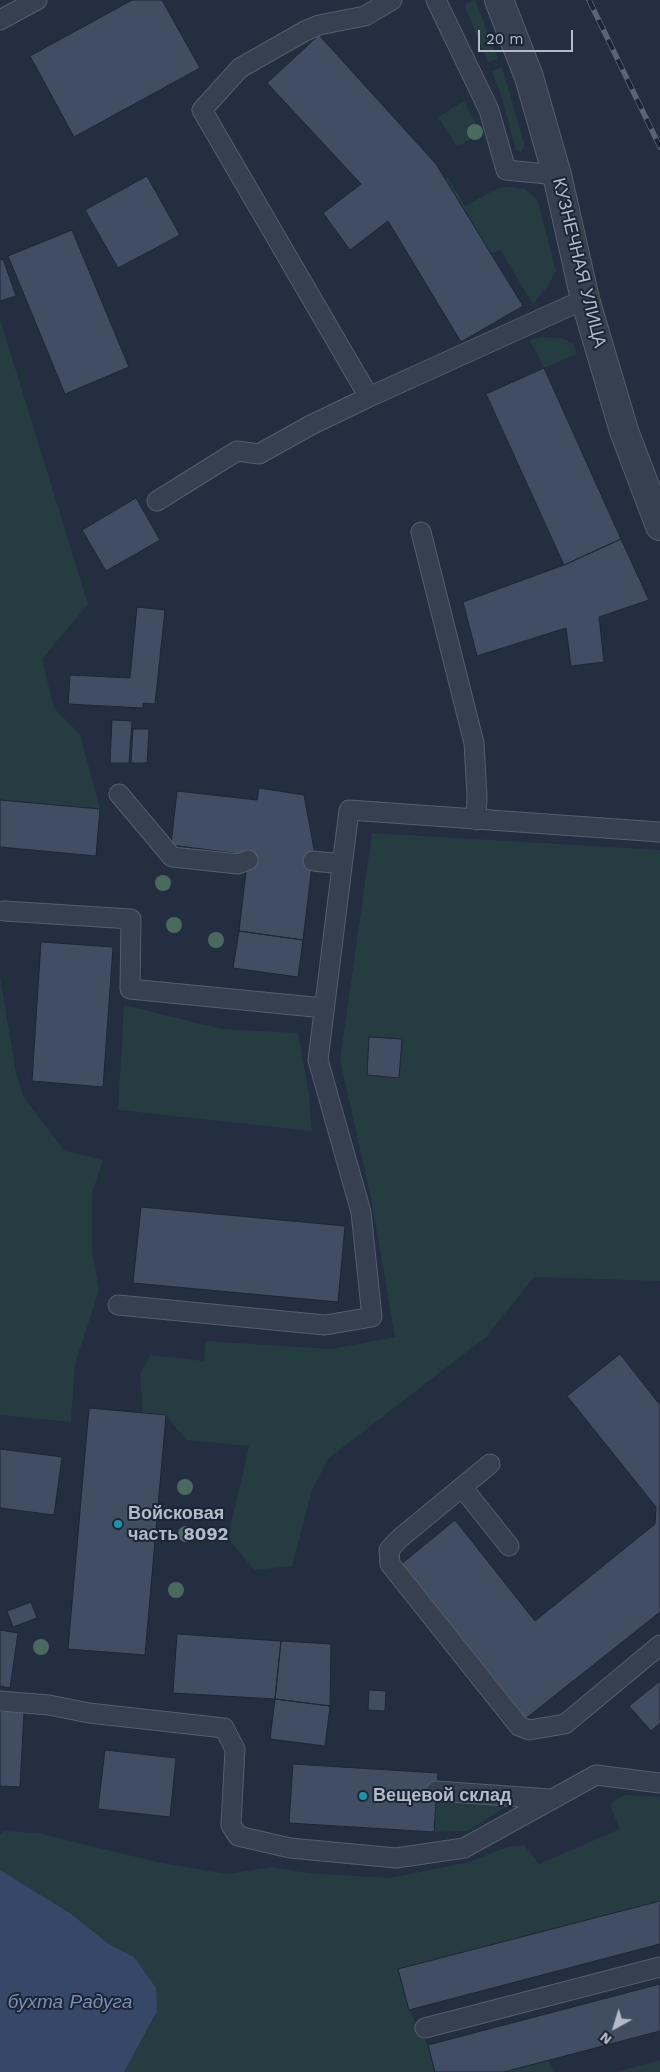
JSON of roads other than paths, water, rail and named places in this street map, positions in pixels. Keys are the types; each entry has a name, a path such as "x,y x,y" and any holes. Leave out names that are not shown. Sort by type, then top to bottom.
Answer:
{"street":[{"name":"КУЗНЕЧНАЯ УЛИЦА","path":"499,0 529,77 557,175 585,299 624,431 660,526"}],"lane":[{"path":"0,20 38,0"},
{"path":"369,397 202,110 240,68 304,31 319,25 365,16 392,0"},
{"path":"436,0 489,110 506,170 557,175"},
{"path":"157,501 237,451 259,454 311,425 369,397 585,299"},
{"path":"421,532 474,743 477,796 476,820"},
{"path":"119,794 172,856 238,864 248,860"},
{"path":"118,1305 325,1325 372,1316 361,1212 318,1060 349,810 660,832"},
{"path":"313,861 342,864"},
{"path":"4,911 131,919 130,989 324,1008"},
{"path":"490,1464 399,1539 389,1550 390,1564 519,1726 529,1730 565,1724 660,1645"},
{"path":"462,1487 509,1546"},
{"path":"0,1701 49,1705 89,1713 224,1728 235,1749 231,1825 238,1836 290,1848 396,1858 464,1848 596,1775 660,1782"},
{"path":"436,1791 551,1799"},
{"path":"425,2028 660,1967"}],"water":[{"name":"бухта Радуга","path":"0,1870 70,1913 110,1945 134,1957 156,1988 157,2011 124,2072 0,2072"}],"railway":[{"path":"589,0 660,147"}],"place":[{"name":"Войсковая часть 8092","path":"118,1524"},
{"name":"Вещевой склад","path":"363,1796"}]}
